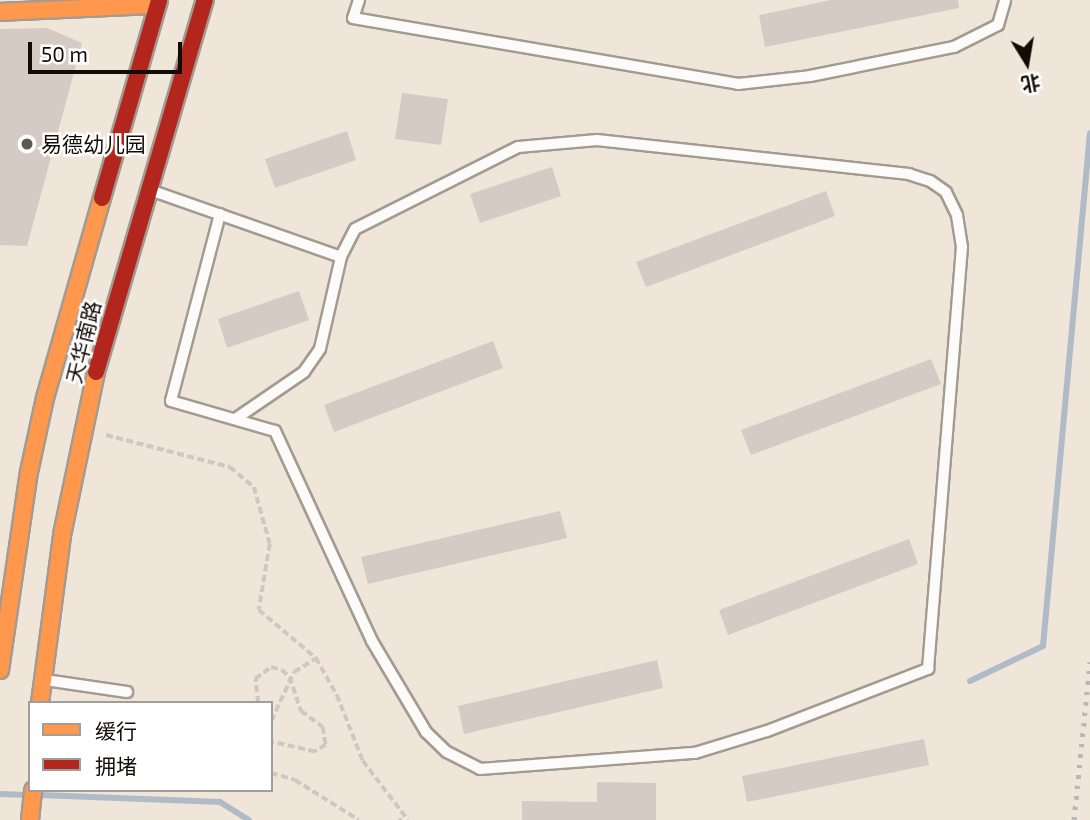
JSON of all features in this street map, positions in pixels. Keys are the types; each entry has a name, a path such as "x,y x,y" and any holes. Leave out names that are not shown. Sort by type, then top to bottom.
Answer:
{"main road":[{"name":"天华南路","path":"40,701 60,548 102,350 205,0"},
{"name":"天华南路","path":"0,670 29,471 45,398 158,3"},
{"path":"0,12 158,3"},
{"path":"30,820 33,792"}],"lane":[{"path":"359,0 354,18 738,84 810,76 954,47 998,25 1005,0"},
{"path":"220,214 171,401 275,431 372,641 426,732 464,764 480,769 511,769 695,753 767,731 928,669 963,266 952,204 930,181 909,174 597,140 540,144 503,153 381,212 355,229 341,257 320,349 304,372 235,419"},
{"path":"149,189 341,257"},
{"path":"43,679 127,692"}],"path":[{"path":"84,429 230,467 245,475 261,500 271,544 259,610 316,658 337,695 363,761 408,820"},
{"path":"273,716 290,677 316,658"},
{"path":"258,701 255,680 262,672 271,667 290,677 300,710 323,727 326,746 314,752 273,742"},
{"path":"273,774 295,780 359,820"}],"building":[{"path":"831,0 958,0 959,8 765,47 759,15"},
{"name":"易德幼儿园","path":"47,28 82,43 27,246 0,245 0,29"},
{"path":"402,93 448,99 441,145 395,139"},
{"path":"347,131 356,160 275,188 265,159"},
{"path":"552,167 561,196 480,223 470,194"},
{"path":"826,191 835,216 646,287 636,262"},
{"path":"299,291 309,320 227,348 218,319"},
{"path":"493,341 503,368 334,432 324,405"},
{"path":"931,359 941,384 751,455 741,430"},
{"path":"560,511 567,538 368,584 361,557"},
{"path":"909,539 918,564 728,635 719,610"},
{"path":"657,660 663,688 464,734 458,706"},
{"path":"924,739 929,765 747,802 742,776"},
{"path":"597,782 656,783 656,820 522,820 522,801 597,802"}],"waterway":[{"path":"970,681 1043,646 1090,133"},
{"path":"0,794 26,795"},
{"path":"40,795 220,802 249,820"}],"railway":[{"path":"1074,820 1090,662"}],"traffic: slow":[{"path":"0,12 157,5"},
{"path":"0,670 29,472 45,398 102,198"},
{"path":"40,701 62,535 96,372"},
{"path":"30,820 33,792"}],"traffic: jam":[{"path":"102,198 159,0"},
{"path":"96,372 205,0"}],"place":[{"name":"易德幼儿园","path":"27,144"}]}
